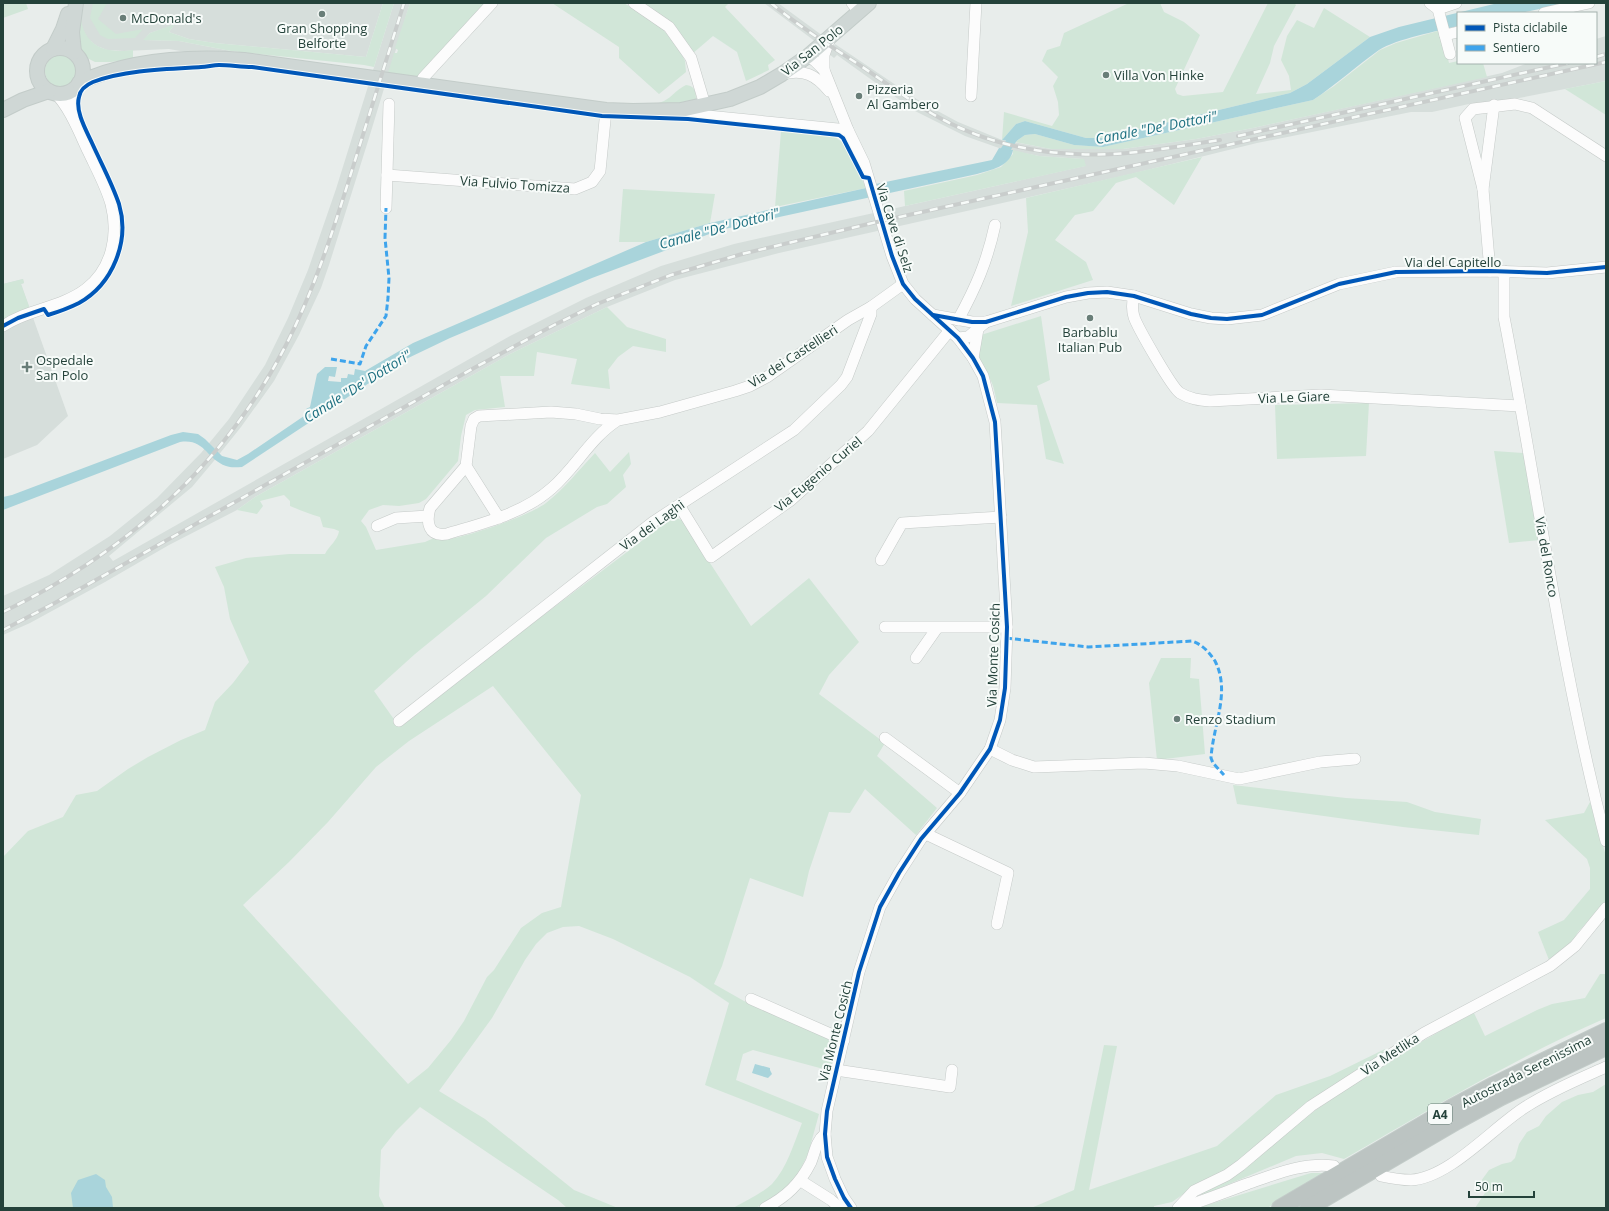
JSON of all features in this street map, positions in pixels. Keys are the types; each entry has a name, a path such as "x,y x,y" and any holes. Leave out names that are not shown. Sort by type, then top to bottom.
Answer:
{"highway":[{"name":"Autostrada Serenissima","path":"1280,1208 1451,1108 1606,1031"},
{"name":"Autostrada Serenissima","path":"1308,1208 1501,1097 1606,1047"}],"main road":[{"path":"23,100 31,89 37,75 40,59 44,54 53,49 66,22 70,3"},
{"path":"76,3 72,32 77,57 83,73 77,86"},
{"name":"Via San Polo","path":"53,49 60,48 100,67 127,66 161,61 204,58 244,60 606,110 662,112 681,110 730,99 760,87 808,56 830,38 860,6"},
{"name":"Via San Polo","path":"3,110 23,100 52,92 69,92 90,78 127,66"},
{"path":"37,75 40,82 52,92"}],"street":[{"path":"423,78 492,3"},
{"path":"634,3 669,26 691,58 705,105"},
{"path":"971,96 976,3"},
{"path":"1450,54 1436,10 1456,3"},
{"path":"1548,12 1589,3"},
{"path":"1444,32 1457,32"},
{"name":"Via Cave di Selz","path":"819,73 830,38"},
{"name":"Via Cave di Selz","path":"808,56 815,61 819,73 835,98 864,163 892,256 903,284"},
{"path":"782,74 797,72 819,73"},
{"path":"77,86 72,102 77,126"},
{"path":"3,326 18,318 77,295 86,289 99,275 110,256 114,228 110,203 77,126 65,106 52,92"},
{"path":"386,208 388,104"},
{"path":"1490,271 1483,189 1465,118 1473,109 1494,105 1515,104 1532,108 1606,156"},
{"path":"1483,189 1494,105"},
{"name":"Via Fulvio Tomizza","path":"386,175 575,189 592,182 600,171 606,110"},
{"path":"662,112 848,130"},
{"path":"958,320 982,272 996,225"},
{"name":"Via del Capitello","path":"932,315 979,324 1066,297 1088,293 1107,292 1134,296 1191,314 1211,318 1241,318 1262,315 1339,284 1372,276 1403,272 1504,271 1547,273 1606,266"},
{"name":"Via del Ronco","path":"1504,271 1504,317 1566,659 1597,808 1606,841"},
{"name":"Via dei Castellieri","path":"466,466 471,426 474,419 479,416 551,412 618,420 660,412 750,386 767,376 848,320 871,307 903,284"},
{"name":"Via Monte Cosich","path":"851,1208 844,1198 835,1179 827,1157 825,1134 827,1111 859,972 880,907 899,873 926,834 960,793 990,749 1000,720 1005,688 1006,627 995,422 982,376 973,358 954,334 915,299 903,284"},
{"name":"Via Le Giare","path":"1134,296 1132,302 1134,318 1170,384 1179,393 1194,400 1210,401 1321,395 1520,406"},
{"name":"Via dei Laghi","path":"399,721 653,522 794,430 841,385 847,377 871,314 871,307"},
{"path":"973,358 979,324"},
{"name":"Via del Capitello","path":"954,334 968,337 979,324"},
{"name":"Via Eugenio Curiel","path":"679,505 712,556 791,500 868,431 954,334"},
{"name":"Via dei Castellieri","path":"428,516 430,527 434,533 440,535 499,518 538,500 572,468 608,427 618,420"},
{"path":"377,526 396,518 428,516 430,508 466,466 499,518"},
{"path":"881,560 902,524 1001,517"},
{"path":"885,627 1006,627"},
{"path":"916,658 937,628"},
{"path":"885,738 960,793"},
{"path":"990,749 1012,760 1034,767 1144,763 1178,766 1239,779 1320,762 1356,759"},
{"path":"926,834 1008,873 997,924"},
{"name":"Via Metlika","path":"1179,1208 1194,1191 1227,1175 1241,1165 1311,1106 1424,1033 1550,966 1575,946 1606,908"},
{"path":"751,999 844,1040"},
{"path":"1381,1176 1412,1180 1428,1175 1450,1165 1526,1106 1547,1094 1606,1067"},
{"name":"Via Monte Cosich","path":"836,1070 950,1087 952,1070"},
{"path":"765,1208 779,1201 801,1181 811,1162 820,1138 825,1134"},
{"path":"1179,1208 1301,1166 1319,1164 1334,1166"},
{"path":"801,1181 831,1200 840,1208"}],"shaded area":[{"name":"Gran Shopping Belforte","path":"81,3 383,3 366,57 215,43 189,39 169,32 174,25 150,33 144,40 179,41 231,51 186,52 169,49 124,51 107,50 97,46 88,39 81,26"},
{"path":"394,3 410,3 329,265 321,288 299,335 274,381 241,427 213,462 192,487 109,556 113,561 510,336 586,298 661,266 734,244 1085,166 1083,159 1039,156 999,148 965,136 915,111 837,55 834,58 829,54 835,44 921,102 958,122 1002,140 1051,149 1123,149 1196,139 1253,128 1502,73 1525,64 1597,64 1597,39 1606,36 1606,81 1519,98 1469,104 1432,112 1411,112 1257,143 1127,175 779,253 675,280 607,307 510,354 255,497 237,510 169,545 30,623 3,635 3,596 49,575 110,536 157,498 201,453 229,419 265,365 288,318 308,270 336,189"},
{"path":"764,3 778,3 823,36 816,42"},
{"name":"Ospedale San Polo","path":"23,279 24,283 21,284 68,416 37,445 3,459 3,284"}],"green space":[{"path":"3,3 26,3 28,9 3,18"},
{"path":"93,3 107,3 98,19 116,34 143,29 135,38 108,39 100,35 90,18"},
{"path":"383,3 394,3 374,67 231,51 179,41 143,40 150,33 175,24 169,32 189,39 215,43 366,57"},
{"path":"410,3 485,3 418,78 388,73 394,53 397,53 398,50 395,48"},
{"path":"552,3 624,3 661,27 679,49 685,61 686,72 659,94 619,58 619,47"},
{"path":"641,3 729,3 725,7 775,60 768,65 769,70 746,81 737,52 713,36 692,54"},
{"path":"1129,3 1160,3 1164,12 1184,22 1200,35 1175,89 1177,94 1183,96 1223,92 1268,3 1294,3 1296,5 1274,46 1270,63 1256,94 1291,90 1289,76 1281,60 1287,36 1297,20 1314,28 1324,8 1370,37 1307,84 1290,93 1102,138 1086,138 1025,121 1016,124 1002,140 1004,112 1052,126 1059,115 1058,102 1053,86 1058,77 1042,61 1047,50 1060,46 1064,33"},
{"path":"80,11 82,23 89,39 96,45 103,48 122,51 133,50 133,59 111,62 95,62 83,56 76,45"},
{"path":"1441,30 1449,63 1457,61 1457,64 1483,64 1487,77 1196,139 1123,149 1051,149 1015,142 1025,135 1035,134 1074,145 1103,147 1313,100 1334,86 1380,50 1396,43"},
{"path":"61,55 72,60 77,71 72,82 61,87 50,82 45,71 50,60"},
{"path":"1606,81 1606,115 1565,89"},
{"path":"686,85 693,87 696,93 696,99 692,103 635,105 661,102"},
{"path":"781,131 835,137 845,144 866,188 775,207"},
{"path":"1013,150 1039,156 1084,159 1086,166 905,206 904,191 977,175 1001,167 1013,154"},
{"path":"1202,157 1174,205 1136,177 1116,183 1093,211 1075,215 1055,240 1086,262 1093,280 1011,306 1028,232 1026,198"},
{"path":"623,189 715,194 710,223 646,242 619,242"},
{"path":"23,279 24,283 21,284 30,309 3,320 3,284"},
{"path":"607,307 627,327 666,339 666,352 633,346 618,357 608,370 610,389 571,384 577,359 537,352 534,376 500,376 505,407 475,410 466,415 461,436 458,461 426,499 419,503 399,506 383,505 369,510 361,521 366,527 376,550 425,542 434,538 443,540 466,535 496,526 526,514 546,503 565,486 595,453 610,472 629,452 631,464 623,475 626,487 607,504 597,507 546,538 486,596 415,654 374,691 398,725 668,521 675,518 682,520 751,626 809,578 859,642 829,675 819,694 885,743 877,756 937,808 916,835 865,789 850,813 829,812 809,871 803,897 750,878 722,966 714,984 744,1001 837,1042 831,1071 753,1050 743,1054 736,1080 819,1114 808,1154 797,1176 779,1194 756,1208 733,1208 763,1191 777,1178 790,1155 802,1123 705,1085 729,1003 690,977 613,939 579,926 563,927 547,933 536,944 525,960 492,1018 439,1091 485,1119 574,1190 618,1208 567,1208 558,1200 420,1107 396,1131 381,1150 379,1196 385,1208 3,1208 3,857 28,831 63,817 76,795 97,791 148,757 181,740 205,730 215,702 233,683 249,662 230,619 224,587 215,567 246,558 289,554 325,554 337,537 339,531 323,527 320,517 290,506 290,501 284,495 260,501 263,506 257,514 237,510 255,497 510,354","holes":["493,686 581,795 561,907 542,913 521,928 494,970 487,977 464,1021 451,1040 428,1068 408,1084 243,905 289,862 328,822 376,767 409,741"]},
{"path":"1041,316 1050,380 1037,386 1064,464 1046,459 1037,405 997,403 992,385 979,354 981,335"},
{"path":"1369,403 1366,456 1277,459 1275,405"},
{"path":"1494,451 1523,453 1540,540 1509,543"},
{"name":"Renzo Stadium","path":"1161,658 1191,658 1190,678 1199,679 1205,754 1157,760 1149,683"},
{"path":"1233,785 1346,798 1407,802 1435,812 1481,819 1479,835 1403,827 1237,804"},
{"path":"1590,802 1606,856 1606,901 1578,932 1571,944 1549,960 1538,932 1564,920 1590,889 1590,868 1587,859 1545,820 1584,813"},
{"path":"1600,974 1606,974 1606,1018 1572,1033 1506,1067 1344,1159 1322,1153 1296,1156 1203,1195 1200,1194 1333,1098 1402,1053 1438,1032 1474,1013 1485,1036 1552,1004 1585,998"},
{"path":"1104,1045 1117,1046 1089,1190 1217,1146 1276,1095 1330,1076 1385,1049 1391,1050 1228,1170 1195,1186 1172,1202 1154,1206 1154,1208 1031,1208 1074,1190"},
{"path":"1606,1084 1606,1208 1475,1208 1485,1193 1480,1187 1481,1181 1489,1170 1511,1162 1515,1158 1519,1144 1527,1132 1539,1126 1546,1116 1562,1102 1578,1095 1593,1092"},
{"path":"1311,1173 1328,1173 1267,1208 1197,1208"}],"water":[{"path":"1498,3 1568,3 1526,12 1461,12"},
{"path":"1457,13 1457,26 1417,36 1386,46 1313,100 1103,147 1074,145 1035,134 1025,135 1015,142 1002,140 1016,124 1025,121 1086,138 1102,138 1290,93 1307,84 1370,37 1399,27"},
{"path":"999,148 1013,150 1011,156 1004,164 988,171 720,230 592,278 450,338 404,360 242,467 226,466 219,463 195,443 180,442 3,510 3,497 12,495 171,435 183,432 198,434 222,456 237,460 304,416 308,411 306,409 310,407 317,374 325,367 337,367 335,377 329,376 328,381 341,382 341,378 347,378 348,374 354,375 355,369 365,371 413,343 646,242 710,223 866,188 871,185 992,160"},
{"path":"755,1064 770,1068 772,1074 768,1078 752,1073"},
{"path":"96,1174 105,1180 106,1187 112,1197 113,1208 73,1208 71,1193 78,1180"}],"waterway":[{"name":"Canale \"De' Dottori\"","path":"1000,158 1017,132"}],"railway":[{"path":"3,612 48,589 90,562 130,533 167,502 201,467 233,429 261,389 286,345 315,280 346,190 404,3"},
{"path":"771,3 792,20 912,101 948,122 983,137 1019,147 1057,153 1094,155 1148,151 1220,140"},
{"path":"1597,57 1606,54"},
{"path":"1597,64 1606,62"},
{"path":"1238,136 1563,64"},
{"path":"3,630 53,604 474,368 554,325 597,304 671,275 742,254 881,221 1597,64"}],"marked path":[{"path":"331,359 360,364 366,346 386,316 389,278 385,238 386,208"},
{"path":"1006,638 1088,647 1192,641 1199,645 1213,658 1220,673 1220,709 1211,758 1213,763 1224,775"}],"cycle path":[{"path":"3,326 18,318 44,309 48,315 79,303 91,295 101,285 116,260 122,232 122,218 119,204 82,120 78,108 78,102 81,92 88,85 93,82 118,75 174,68 217,65 252,67 602,116 688,119 839,135 843,138 863,177 869,178 892,256 903,284 915,299 958,338 973,358 983,376 995,422 1007,627 1005,688 1000,720 990,749 960,793 921,839 899,873 880,907 859,972 827,1111 825,1134 827,1157 835,1179 844,1198 851,1208"},
{"path":"933,315 972,322 986,322 1066,297 1088,293 1107,292 1134,296 1191,314 1211,318 1227,319 1262,315 1339,284 1396,272 1490,271 1547,273 1606,267"}],"place":[{"name":"Gran Shopping Belforte","path":"322,14"},
{"name":"McDonald's","path":"123,18"},
{"name":"Villa Von Hinke","path":"1106,75"},
{"name":"Pizzeria Al Gambero","path":"859,96"},
{"name":"Barbablu Italian Pub","path":"1090,318"},
{"name":"Ospedale San Polo","path":"27,367"},
{"name":"Renzo Stadium","path":"1177,719"}]}
